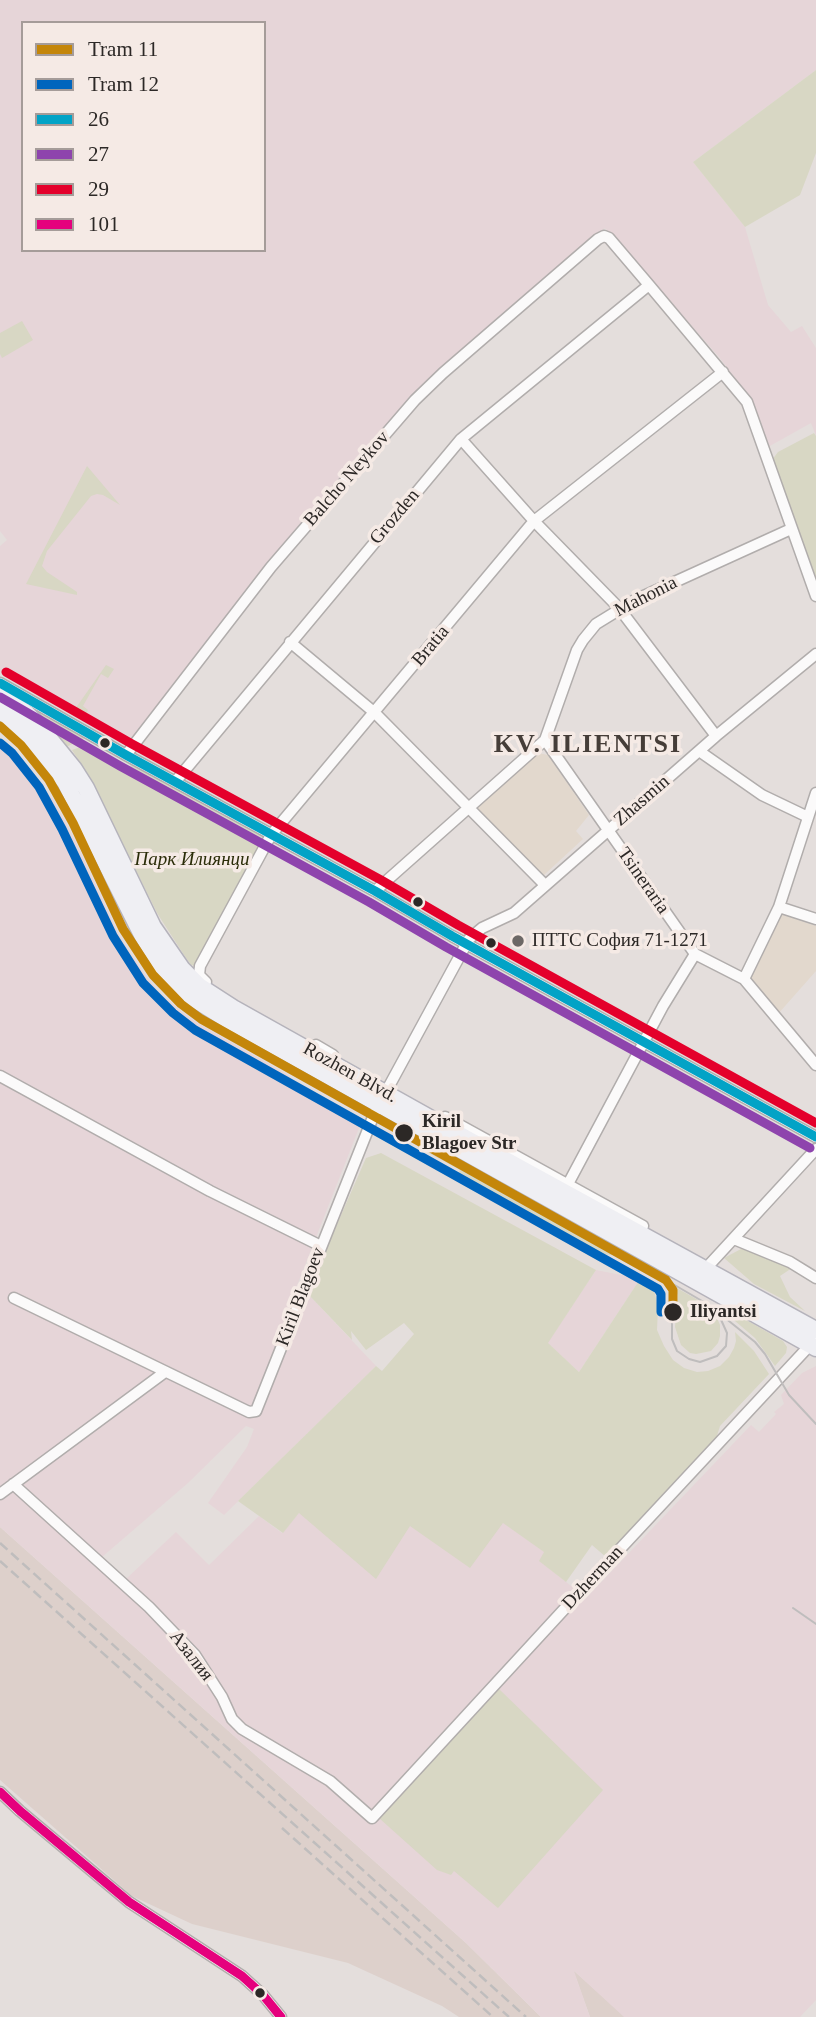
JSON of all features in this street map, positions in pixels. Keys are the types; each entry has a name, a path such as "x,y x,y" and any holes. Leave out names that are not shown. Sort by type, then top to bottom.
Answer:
{"main road":[{"name":"Rozhen Blvd.","path":"0,693 39,726 74,769 153,927 192,980 216,998 306,1044 382,1098 472,1136 755,1297 815,1341"},
{"name":"Rozhen Blvd.","path":"0,710 31,738 65,782 142,935 174,981 191,997 382,1098 815,1341"}],"street":[{"name":"Balcho Neykov","path":"126,755 271,566 415,400 463,355 604,236 609,238 649,285"},
{"path":"649,285 749,406 816,596"},
{"name":"Grozden","path":"174,782 461,439 649,285"},
{"name":"Bratia","path":"306,1044 230,998 202,979 198,972 271,835 534,521 723,372"},
{"path":"461,439 534,521 619,608 716,736"},
{"name":"Mahonia","path":"545,740 570,667 583,640 596,624 619,608 791,529"},
{"path":"290,642 375,713 545,886"},
{"name":"Zhasmin","path":"466,944 474,933 514,913 716,736 816,654"},
{"path":"0,683 816,1137"},
{"path":"375,891 545,740"},
{"name":"Tsineraria","path":"545,740 695,954 744,979 816,1065"},
{"path":"699,751 762,795 808,817"},
{"path":"744,979 779,907 816,793"},
{"path":"779,907 816,919"},
{"name":"Kiril Blagoev","path":"15,1298 249,1412 256,1411 382,1098 466,944"},
{"path":"568,1184 643,1041 695,954"},
{"path":"306,1044 333,1055"},
{"path":"0,1076 210,1191 321,1246"},
{"path":"445,1117 472,1136 568,1184 733,1277 755,1297"},
{"path":"710,1264 816,1149"},
{"path":"734,1238 790,1262 816,1278"},
{"name":"Dzherman","path":"372,1818 815,1341"},
{"path":"0,1494 165,1372"},
{"name":"Азалия","path":"13,1484 149,1607 195,1655 222,1697 232,1719 242,1730 330,1781 372,1818"},
{"path":"0,1792 129,1902 243,1976 281,2017"}],"shaded area":[{"path":"0,0 816,0 816,70 693,162 745,227 768,305 791,332 802,326 816,348 816,436 811,423 768,447 753,402 719,357 605,228 433,378 270,564 129,742 0,672 0,546 7,540 0,531"},
{"path":"0,747 14,761 20,756 54,801 120,937 160,993 196,1022 290,1076 287,1082 361,1123 296,1288 307,1293 376,1366 224,1515 208,1503 247,1447 254,1429 246,1426 188,1483 102,1557 126,1579 176,1532 209,1565 259,1516 282,1533 299,1513 410,1526 503,1522 545,1552 540,1561 586,1598 751,1425 759,1432 776,1414 774,1412 784,1404 781,1395 802,1373 816,1366 816,2000 800,2017 624,2017 574,1971 590,2017 541,2017 466,1943 0,1527"},
{"path":"538,753 548,755 589,815 576,831 583,839 544,875 476,808"},
{"path":"781,914 816,926 816,971 778,1014 748,977"},
{"path":"596,1270 642,1276 579,1372 547,1343"},
{"path":"0,1527 466,1943 541,2017 459,2017 442,2006 348,1963 192,1924 132,1896 0,1780"},
{"path":"573,1970 624,2015 624,2017 590,2017"}],"green space":[{"path":"816,70 816,153 800,195 745,227 693,162"},
{"path":"22,321 33,340 2,358 0,333"},
{"path":"814,433 816,583 772,460 778,452"},
{"path":"87,466 120,505 103,495 91,496 47,551 42,566 77,592 77,595 26,584"},
{"path":"106,665 114,669 108,678 101,674 83,706 88,710 84,718 73,712"},
{"path":"0,686 85,738 64,748"},
{"name":"Парк Илиянци","path":"86,745 128,769 131,765 265,838 196,966 191,965 157,913 89,776 72,750"},
{"path":"428,1150 619,1256 595,1253 457,1176 460,1170 427,1152"},
{"path":"381,1153 596,1270 548,1343 579,1372 642,1276 655,1294 658,1308 657,1330 673,1360 684,1368 697,1372 720,1366 734,1348 735,1332 754,1351 769,1374 720,1426 716,1439 606,1557 592,1545 566,1582 539,1561 544,1552 503,1523 470,1568 410,1526 376,1579 299,1513 283,1533 238,1501 376,1366 382,1371 414,1334 404,1323 366,1350 351,1331 352,1340 307,1293 366,1158"},
{"path":"741,1249 792,1268 780,1276 790,1297 805,1311 754,1284 724,1258"},
{"path":"675,1287 698,1300 717,1318 720,1336 711,1351 690,1353 681,1345 675,1327 678,1296"},
{"path":"720,1305 783,1341 787,1347 786,1353 775,1366 755,1338"},
{"path":"499,1689 603,1790 498,1908 454,1871 451,1875 437,1870 379,1818"}],"tram line":[{"name":"11","path":"0,726 21,745 49,780 73,823 123,929 153,975 181,1004 201,1019 666,1280 673,1290 673,1312"},
{"name":"12","path":"0,743 12,753 39,787 113,936 143,983 173,1013 195,1030 658,1289 661,1294 661,1312"},
{"path":"666,1280 709,1305 755,1342 789,1395 816,1424"},
{"path":"672,1316 672,1339 677,1351 700,1362 717,1356 726,1346 727,1333 718,1313"},
{"path":"793,1608 816,1624"}],"railway":[{"path":"0,1543 526,2017"},
{"path":"0,1561 509,2017"},
{"path":"282,1828 493,2017"}],"transit line":[{"name":"29","path":"6,672 816,1123"},
{"name":"26","path":"0,683 816,1137"},
{"name":"27","path":"0,697 810,1148"},
{"name":"101","path":"0,1792 129,1902 242,1976 263,1995 281,2017"}],"place":[{"name":"ПТТС София 71-1271","path":"518,941"},
{"name":"Kiril Blagoev Str","path":"404,1133"},
{"name":"Iliyantsi","path":"673,1312"}],"district":[{"name":"KV. ILIENTSI","path":"588,745"}]}
